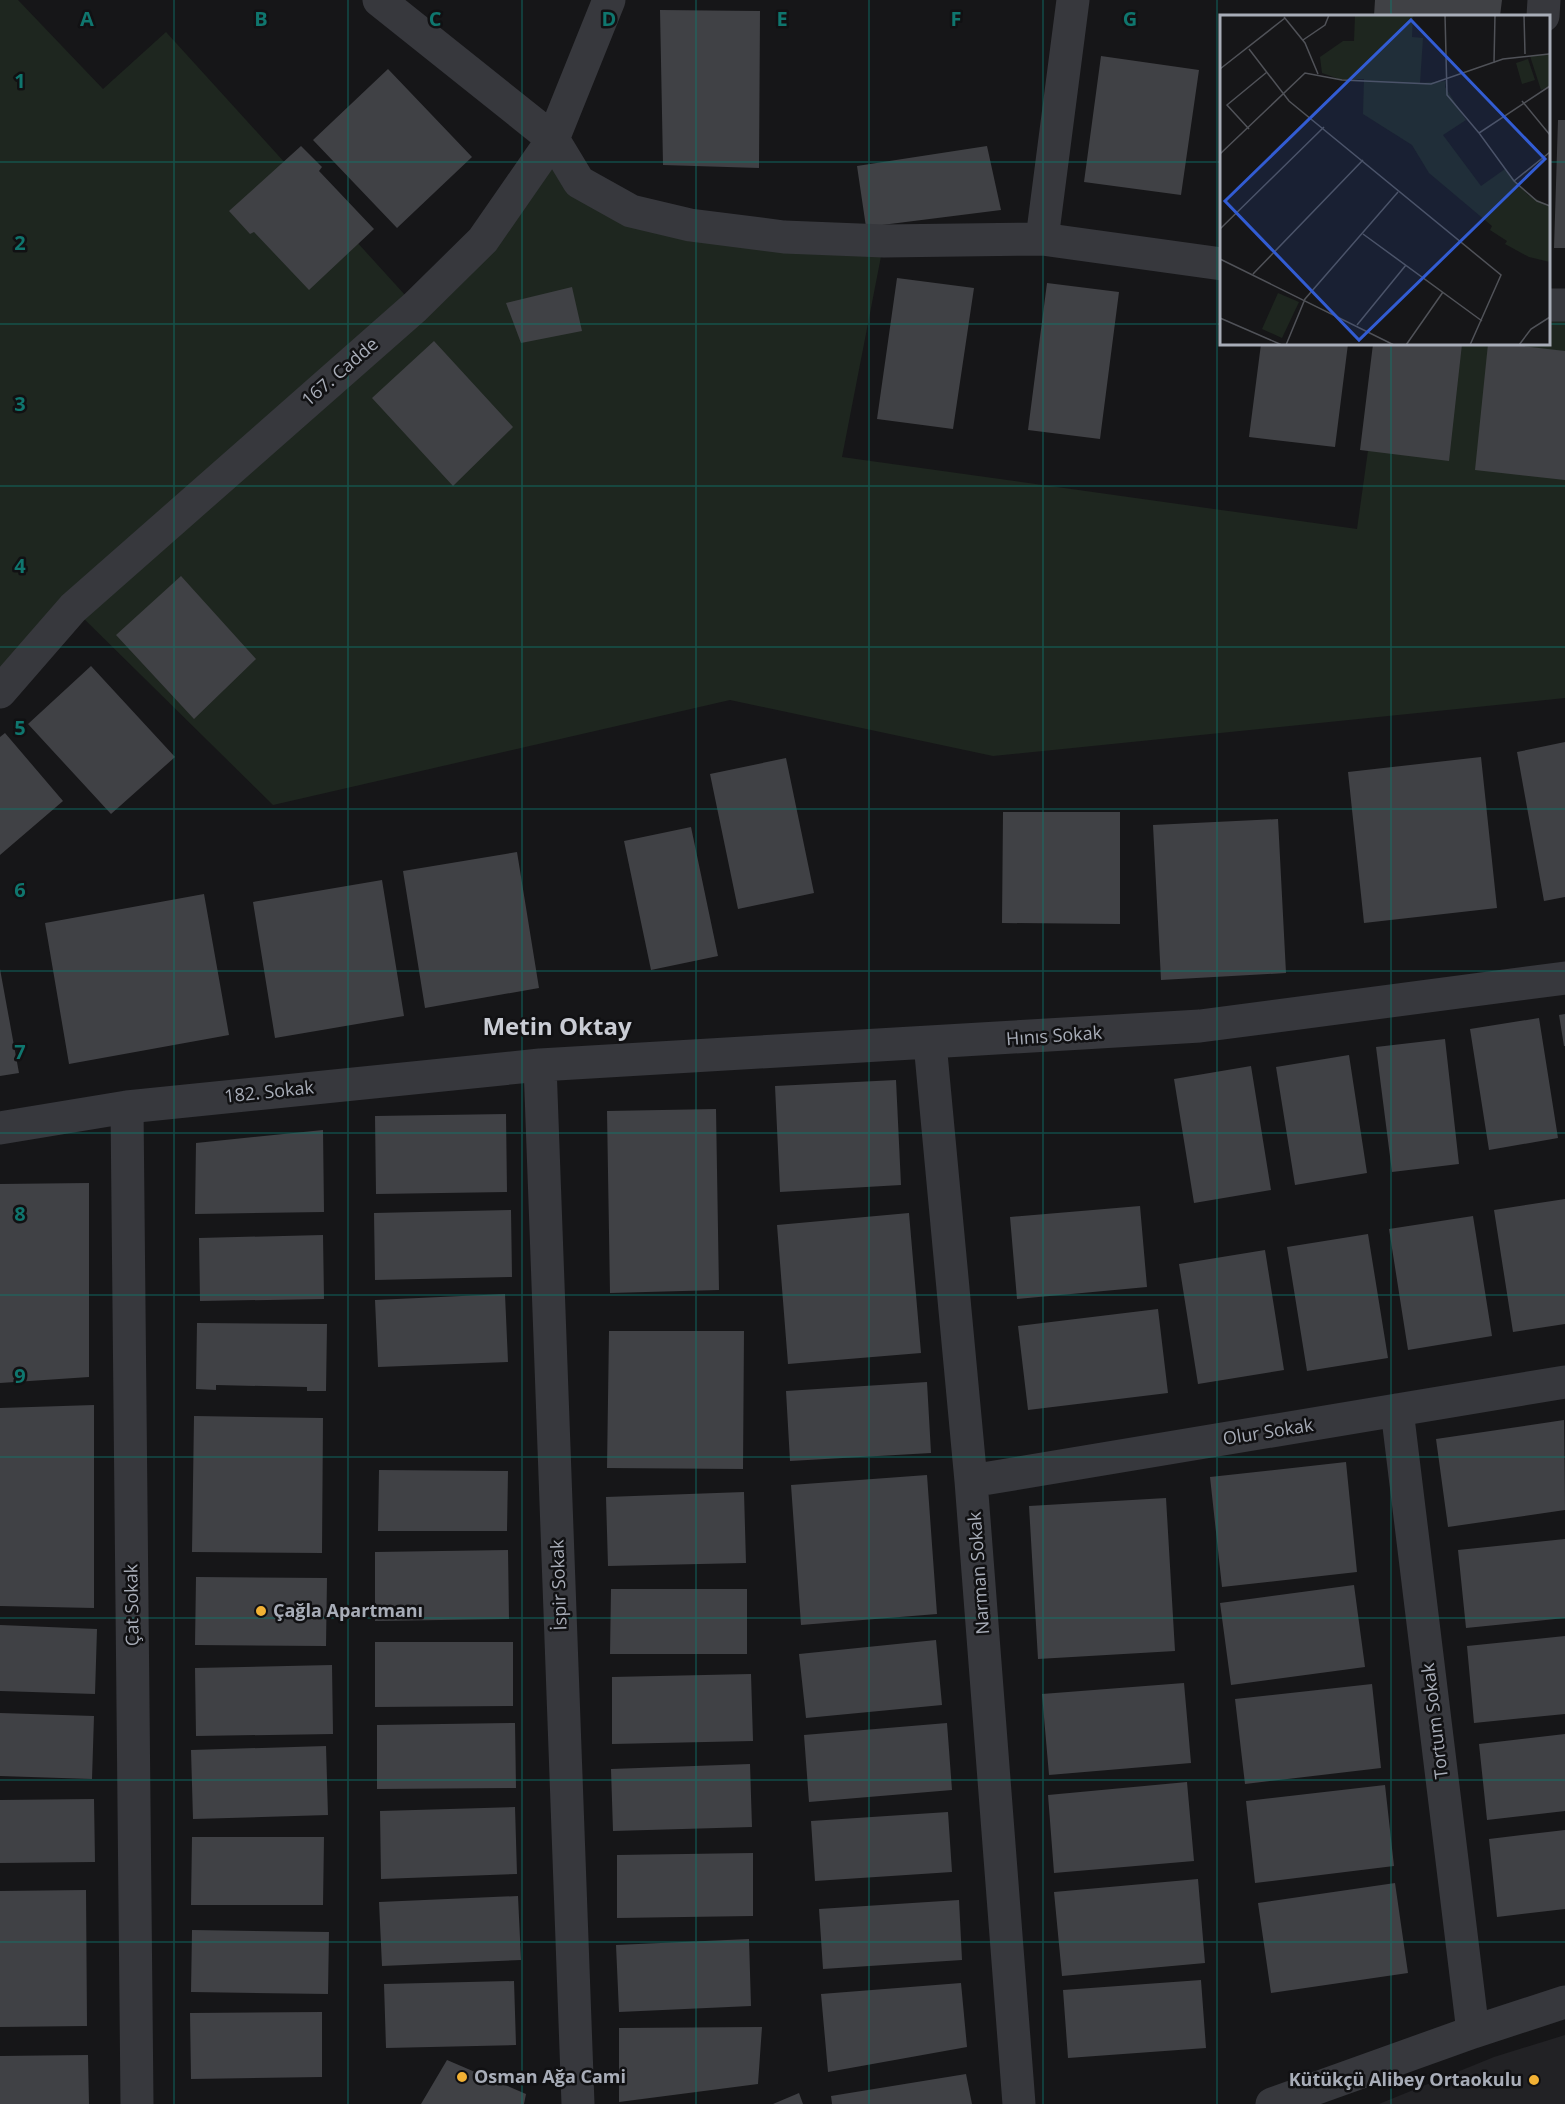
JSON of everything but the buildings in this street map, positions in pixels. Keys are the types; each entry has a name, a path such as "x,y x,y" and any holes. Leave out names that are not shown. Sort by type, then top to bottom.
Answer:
{"street":[{"path":"379,0 553,139 579,182 631,211 690,225 784,237 884,241 1042,239 1220,264"},
{"name":"167. Cadde","path":"0,692 73,608 415,307 483,240 553,139 609,0"},
{"path":"1042,239 1073,0"},
{"path":"1543,15 1544,0"},
{"name":"Hınıs Sokak","path":"540,1065 1200,1026 1565,978"},
{"name":"Narman Sokak","path":"930,1043 971,1481 1019,2104"},
{"name":"182. Sokak","path":"0,1128 128,1107 540,1065"},
{"name":"İspir Sokak","path":"540,1065 578,2104"},
{"name":"Çat Sokak","path":"128,1107 137,2104"},
{"name":"Olur Sokak","path":"971,1481 1565,1382"},
{"name":"Tortum Sokak","path":"1397,1410 1473,2032"},
{"path":"1272,2104 1473,2032 1565,2002"}],"shaded area":[{"path":"0,0 18,0 103,89 166,32 415,306 553,139 631,211 884,241 842,457 1357,529 1383,345 1550,345 1550,305 1565,305 1565,698 993,756 730,700 273,805 73,608 0,692"},
{"path":"1565,2035 1565,2104 1379,2104 1494,2057"}],"place":[{"name":"Çağla Apartmanı","path":"261,1611"},
{"name":"Osman Ağa Cami","path":"462,2077"},
{"name":"Kütükçü Alibey Ortaokulu","path":"1534,2080"}],"district":[{"name":"Metin Oktay","path":"557,1027"}]}
